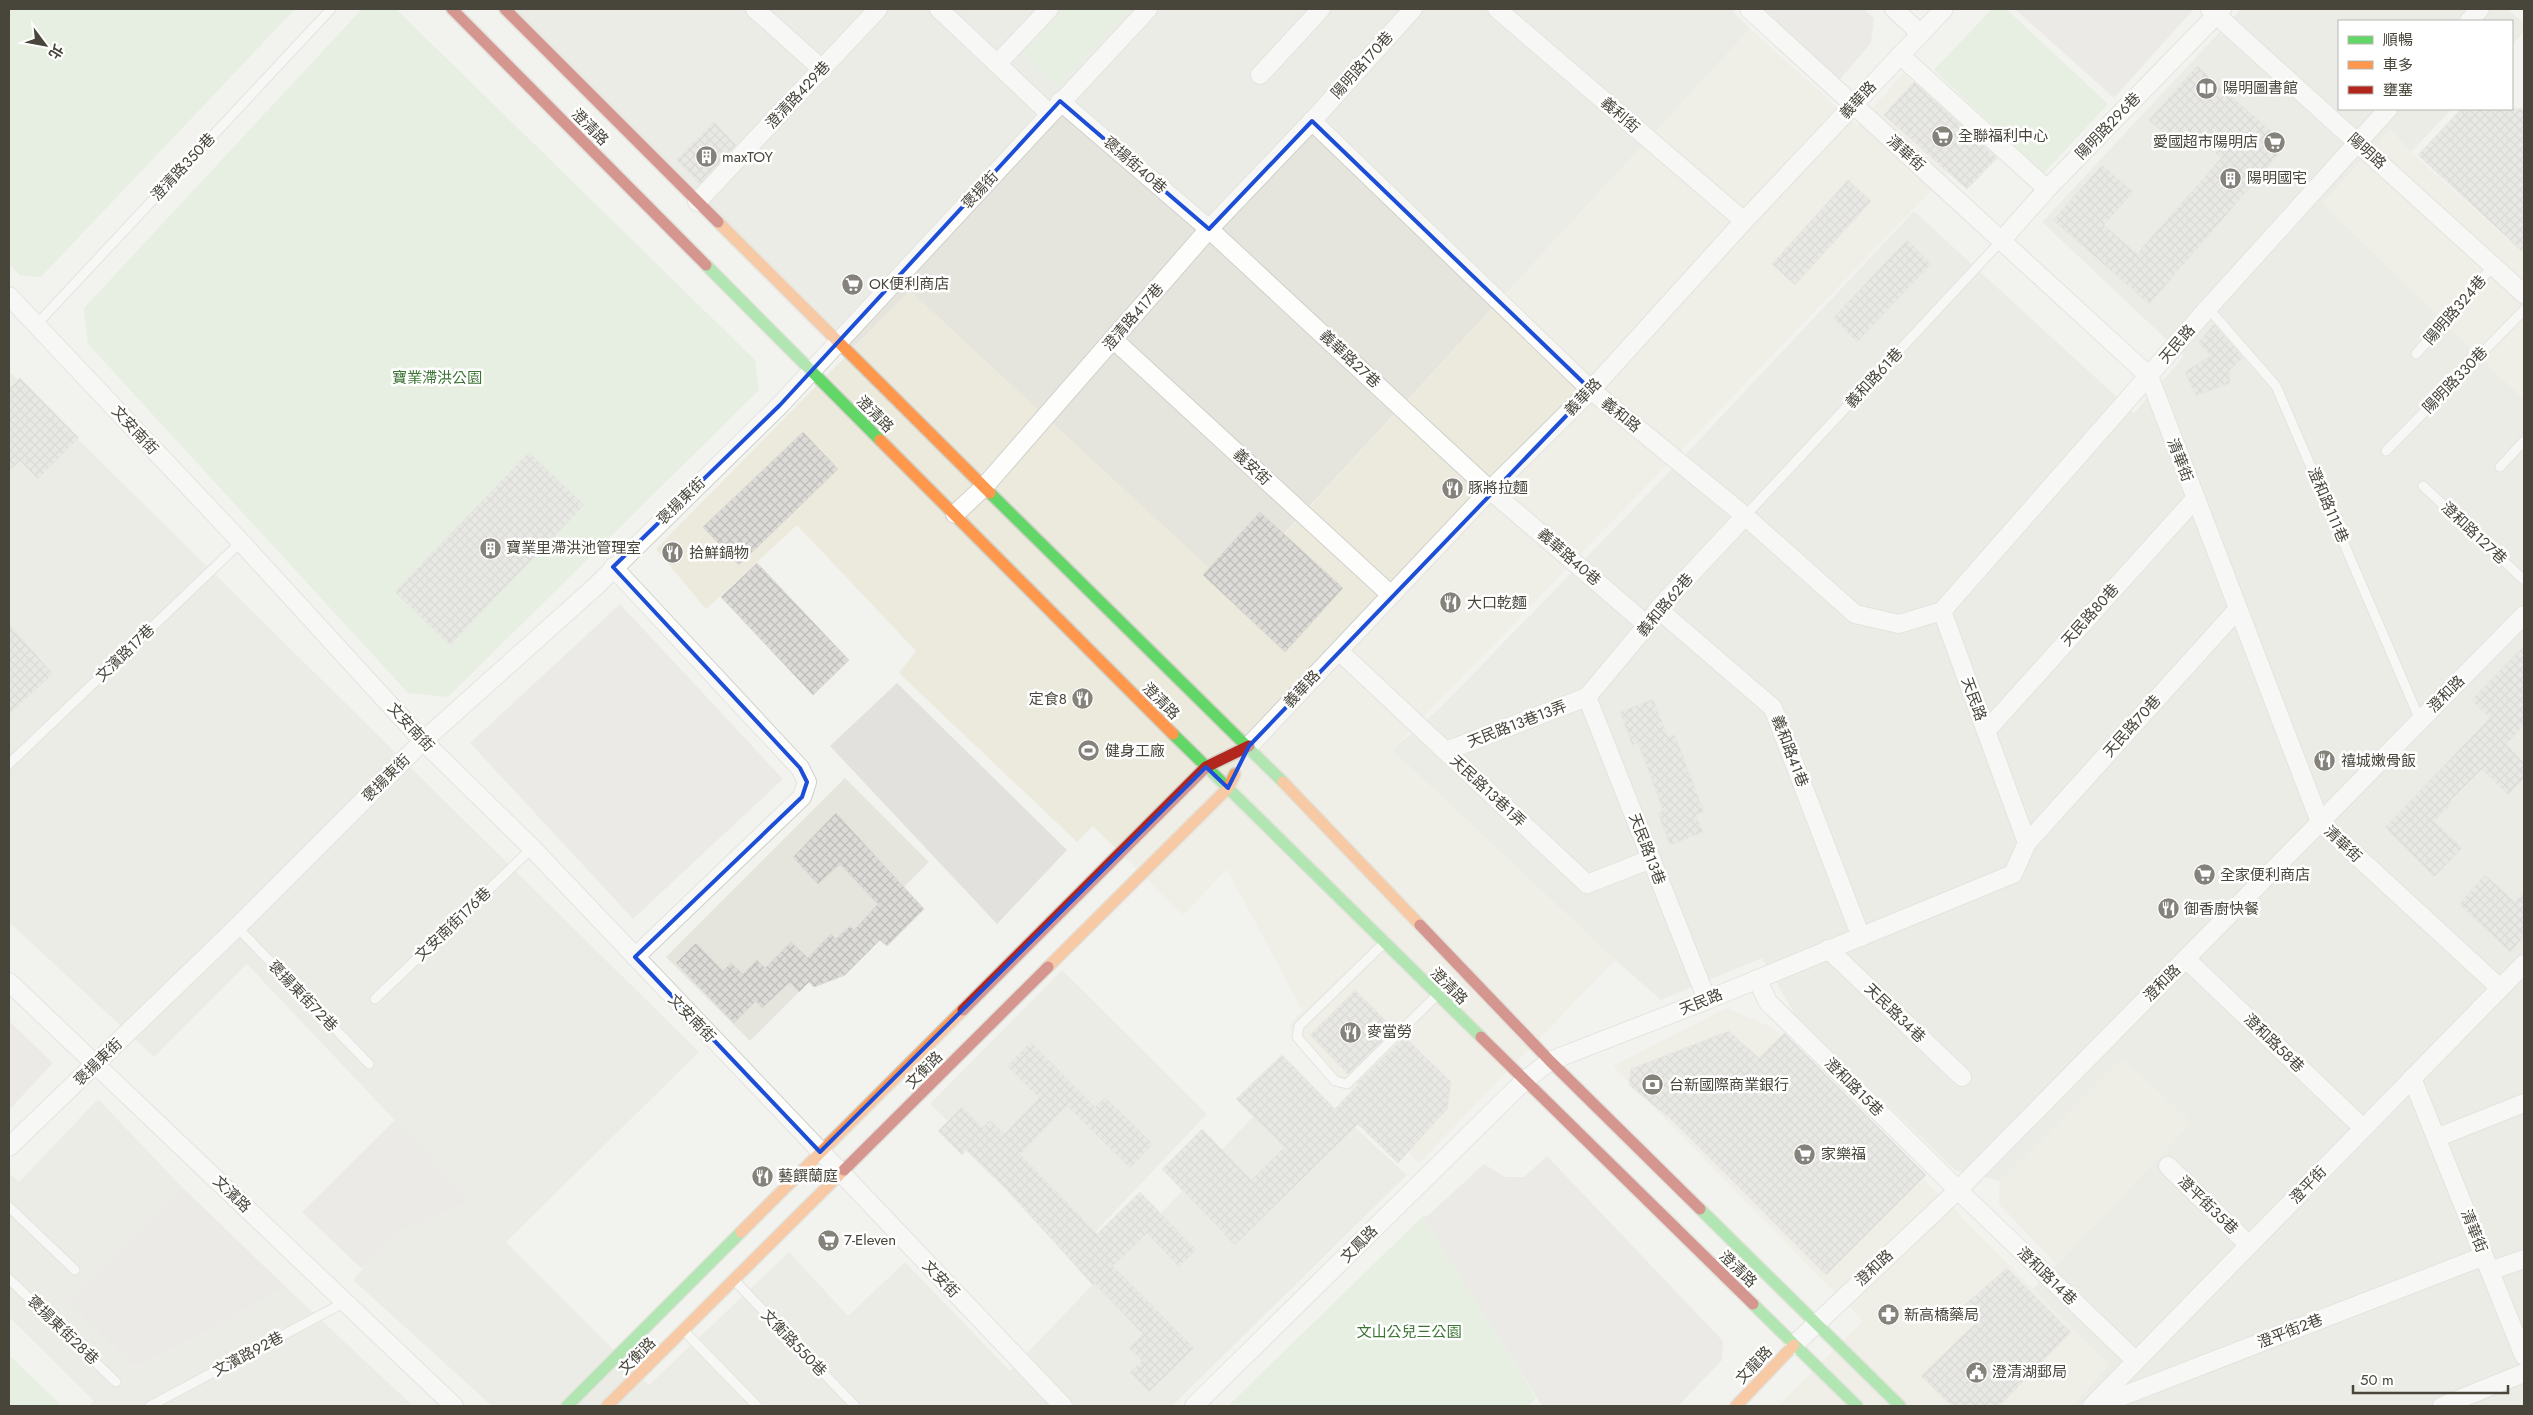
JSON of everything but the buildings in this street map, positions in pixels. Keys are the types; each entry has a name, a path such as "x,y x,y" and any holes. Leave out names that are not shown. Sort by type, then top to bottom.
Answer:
{"main road":[{"name":"澄清路","path":"452,9 1206,768 1857,1406"},
{"name":"澄清路","path":"505,9 984,487 1248,746 1550,1061 1900,1406"},
{"name":"義華路","path":"1206,768 1248,746"},
{"name":"文衡路","path":"607,1406 1228,788 1248,746"},
{"name":"文衡路","path":"567,1406 1206,768"},
{"name":"文龍路","path":"1736,1406 1794,1345"}],"street":[{"path":"755,9 823,70"},
{"name":"澄清路429巷","path":"697,202 823,70 878,9"},
{"name":"褒揚街40巷","path":"939,9 997,64 1209,229"},
{"path":"997,64 1049,9"},
{"name":"褒揚街","path":"812,372 1148,9"},
{"path":"1260,75 1321,9"},
{"name":"陽明路170巷","path":"1312,121 1413,9"},
{"name":"義利街","path":"1497,9 1744,221"},
{"name":"清華街","path":"1749,9 2149,376 2236,610 2320,822 2500,988"},
{"path":"1894,9 1920,33"},
{"name":"義華路","path":"1248,746 1490,490 1591,390 1744,221 1944,9"},
{"path":"2470,20 2480,9"},
{"name":"陽明路","path":"2216,11 2357,143 2524,294"},
{"name":"陽明路296巷","path":"2002,240 2047,189 2216,11"},
{"path":"1900,55 2047,189"},
{"name":"天民路","path":"1524,1081 1550,1061 1707,1000 2013,874 2027,843 1942,611 2208,308 2387,110"},
{"name":"澄清路417巷","path":"955,514 984,487 1209,229 1312,121"},
{"name":"義和路","path":"1312,121 1591,390 1745,516 1855,614 1898,624 1942,611"},
{"name":"義華路27巷","path":"1209,229 1490,490"},
{"name":"文安南街","path":"9,296 241,542 423,741 532,848 820,1152"},
{"name":"義安街","path":"1113,340 1391,595"},
{"name":"褒揚東街","path":"9,1147 237,927 423,741 594,587 812,372"},
{"name":"義華路40巷","path":"1490,490 1647,625"},
{"name":"天民路80巷","path":"1986,731 2195,499"},
{"name":"義和路62巷","path":"1588,697 1647,625 1658,608 1745,516"},
{"path":"613,567 800,768 807,782 802,797 635,957"},
{"name":"義和路41巷","path":"1658,608 1774,708 1861,937"},
{"name":"天民路70巷","path":"2027,843 2236,610"},
{"name":"澄和路","path":"1794,1345 1816,1322 1958,1190 2524,615"},
{"name":"天民路13巷1弄","path":"1339,651 1587,884 1651,859"},
{"name":"天民路13巷13弄","path":"1446,751 1588,697"},
{"name":"天民路13巷","path":"1588,697 1707,1000"},
{"name":"天民路34巷","path":"1828,949 1962,1078"},
{"name":"澄和路58巷","path":"2186,959 2363,1128"},
{"name":"澄平街","path":"2094,1406 2524,964"},
{"name":"澄和路15巷","path":"1757,979 1768,1002 1958,1190"},
{"name":"文濱路","path":"9,982 454,1406"},
{"name":"清華街","path":"2412,1078 2524,1356"},
{"name":"文鳳路","path":"1194,1406 1524,1081"},
{"path":"2436,1138 2524,1103"},
{"name":"文安街","path":"820,1152 1063,1406"},
{"name":"澄平街35巷","path":"2168,1166 2249,1245"},
{"name":"澄和路14巷","path":"1958,1190 2136,1361"},
{"name":"澄平街2巷","path":"2094,1406 2487,1263 2524,1259"},
{"path":"2442,1406 2524,1373"}],"lane":[{"name":"澄清路350巷","path":"36,325 331,9"},
{"name":"義和路61巷","path":"1745,516 2002,240"},
{"name":"陽明路324巷","path":"2416,354 2493,266"},
{"name":"澄和路111巷","path":"2208,308 2276,386 2420,720"},
{"name":"陽明路330巷","path":"2386,451 2524,310"},
{"path":"2500,467 2524,441"},
{"name":"澄和路127巷","path":"2423,486 2524,580"},
{"name":"文濱路17巷","path":"9,764 241,542"},
{"name":"文安南街176巷","path":"375,1000 532,848"},
{"name":"褒揚東街72巷","path":"237,927 369,1064"},
{"path":"1384,942 1300,1026 1297,1037 1335,1081 1347,1084 1437,995"},
{"path":"9,1208 75,1270"},
{"name":"褒揚東街28巷","path":"9,1279 116,1382"},
{"name":"文衡路550巷","path":"734,1280 854,1406"},
{"name":"文濱路92巷","path":"150,1406 345,1302"},
{"path":"684,1330 757,1406"}],"highlighted area":[{"path":"1060,101 1209,229 1312,121 1591,390 1249,746 1228,788 1206,767 820,1152 635,957 802,797 807,782 800,768 613,567 780,405"}],"shaded area":[{"path":"511,9 1731,9 1750,29 1232,590 910,291 854,347"},
{"path":"1758,9 1864,9 1874,18 1871,43 1836,84"},
{"path":"2015,9 2192,9 2193,10 2114,98"},
{"path":"2241,9 2507,9 2524,23 2524,32 2513,44 2513,20 2338,20 2338,110 2451,110 2411,152 2390,130 2524,400 2524,1406 2073,1406 2108,1365 2032,1290 2191,1123 2123,1058 2000,1181 1955,1170 1797,1018 1762,958 1661,1000 1615,960 1392,750 1439,709 1670,471 1914,211 2134,413 2184,356 2042,222"},
{"path":"1750,29 1858,126 1903,73 1977,143 1392,750 1615,960 1419,1163 1289,1026 1302,1010 1227,869 1183,915 1093,826 1077,842 899,673 916,651 797,525 706,609 656,549 910,291 1233,590"},
{"path":"2389,130 2508,240 2524,223 2524,400 2322,203"},
{"path":"9,371 699,1052 506,1242 649,1385 789,1252 848,1316 905,1262 1010,1371 1295,1073 1407,1175 1172,1406 492,1406 353,1280 393,1234 471,1201 247,964 154,1057 9,922"},
{"path":"620,604 783,779 633,919 470,743"},
{"path":"897,683 1067,850 997,924 830,746"},
{"path":"845,778 929,862 750,1041 666,957"},
{"path":"1062,970 1207,1114 1079,1249 930,1104"},
{"path":"1726,1008 1773,1028 2109,1365 2073,1406 1778,1406 1863,1321 1613,1066"},
{"path":"9,1021 53,1063 9,1110"},
{"path":"2123,1057 2191,1123 2056,1264 1999,1204 2000,1181"},
{"path":"98,1099 182,1187 67,1302 135,1368 287,1288 413,1406 89,1406 94,1401 9,1317 9,1173 19,1182"},
{"path":"395,1120 471,1201 398,1232 362,1269 302,1212"},
{"path":"1547,1156 1723,1341 1722,1360 1678,1406 1542,1406 1424,1219 1484,1164 1505,1177 1524,1177"},
{"path":"182,1187 287,1288 135,1368 67,1302"}],"green space":[{"path":"9,9 295,9 41,277 21,276 9,264"},
{"name":"寶業滯洪公園","path":"396,9 755,360 759,390 448,697 408,693 88,344 84,308 361,10"},
{"path":"1064,9 1129,9 1058,87 1022,54"},
{"path":"1992,9 2006,9 2108,104 2044,173 1934,70"},
{"name":"文山公兒三公園","path":"1424,1215 1536,1398 1528,1406 1228,1406"},
{"path":"9,1355 62,1406 9,1406"}],"traffic: fast":[{"path":"706,265 880,440"},
{"path":"990,493 1283,782"},
{"path":"1173,734 1481,1037"},
{"path":"1700,1209 1900,1406"},
{"path":"567,1406 741,1232"},
{"path":"1753,1304 1857,1406"}],"traffic: slow":[{"path":"718,222 990,493"},
{"path":"880,440 1173,734"},
{"path":"1048,967 1228,788 1235,774"},
{"path":"1283,782 1420,925"},
{"path":"741,1232 963,1010"},
{"path":"607,1406 844,1170"},
{"path":"1736,1406 1794,1345"}],"traffic: jam":[{"path":"452,9 706,265"},
{"path":"505,9 718,222"},
{"path":"963,1010 1206,767 1249,746"},
{"path":"1420,925 1550,1061 1700,1209"},
{"path":"844,1170 1048,967"},
{"path":"1481,1037 1753,1304"}],"place":[{"name":"陽明圖書館","path":"2207,88"},
{"name":"全聯福利中心","path":"1942,136"},
{"name":"愛國超市陽明店","path":"2274,142"},
{"name":"maxTOY","path":"706,157"},
{"name":"陽明國宅","path":"2231,178"},
{"name":"OK便利商店","path":"853,284"},
{"name":"豚將拉麵","path":"1452,488"},
{"name":"寶業里滯洪池管理室","path":"490,548"},
{"name":"拾鮮鍋物","path":"673,553"},
{"name":"大口乾麵","path":"1451,603"},
{"name":"定食8","path":"1083,699"},
{"name":"健身工廠","path":"1089,751"},
{"name":"禧城嫩骨飯","path":"2325,761"},
{"name":"全家便利商店","path":"2204,875"},
{"name":"御香廚快餐","path":"2168,909"},
{"name":"麥當勞","path":"1351,1032"},
{"name":"台新國際商業銀行","path":"1653,1085"},
{"name":"家樂福","path":"1805,1154"},
{"name":"藝饌蘭庭","path":"762,1176"},
{"name":"7-Eleven","path":"828,1240"},
{"name":"新高橋藥局","path":"1888,1315"},
{"name":"澄清湖郵局","path":"1976,1372"}]}
